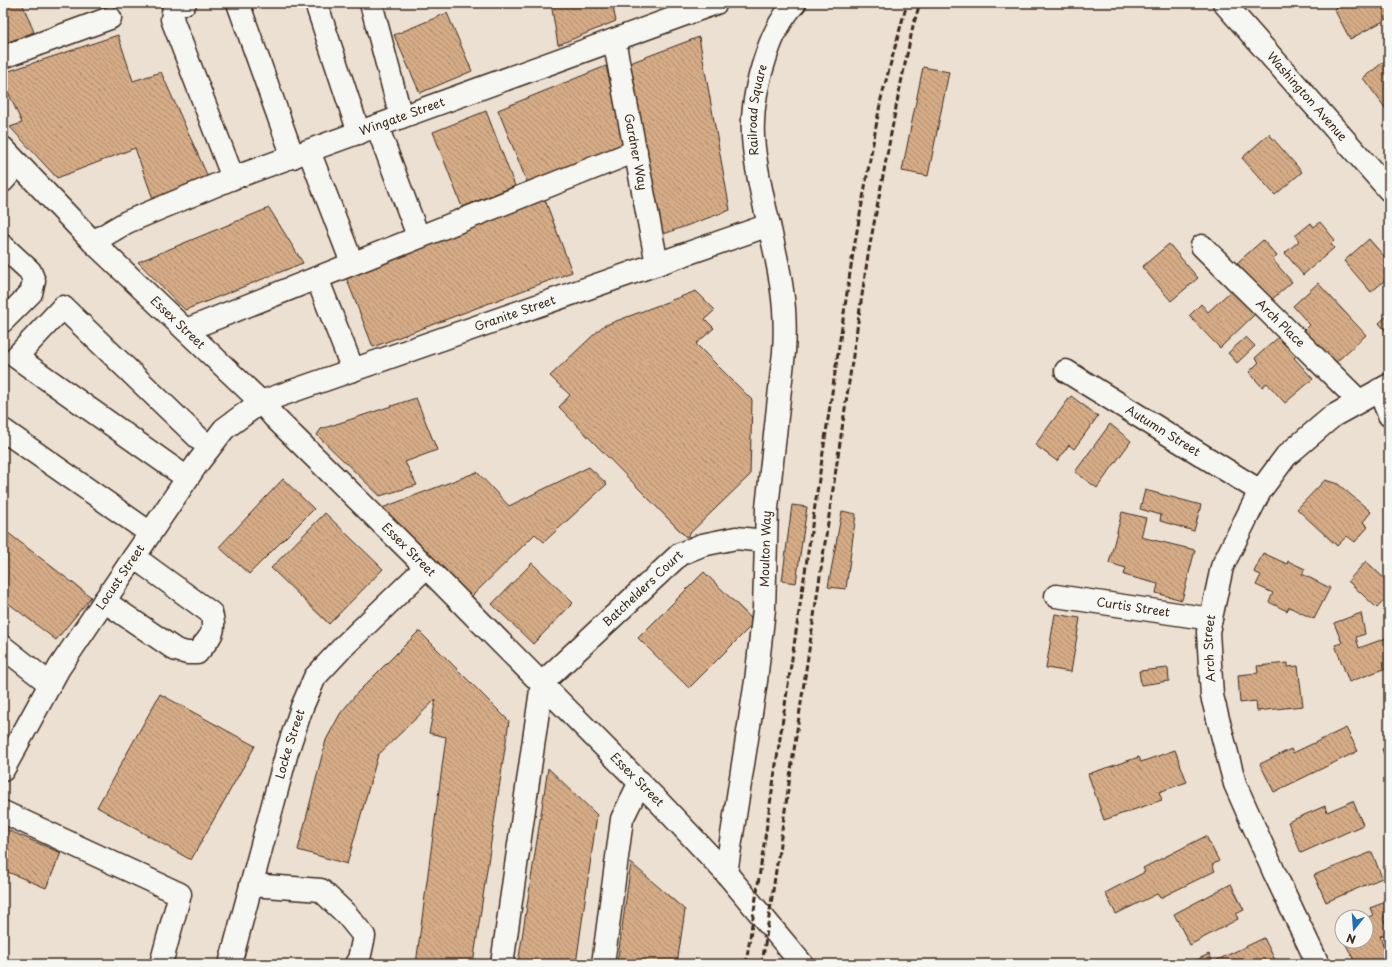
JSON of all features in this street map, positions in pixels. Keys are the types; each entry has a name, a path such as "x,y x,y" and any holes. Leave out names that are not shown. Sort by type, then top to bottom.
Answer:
{"street":[{"path":"185,3 174,7 172,19 233,178"},
{"path":"238,3 301,154 352,263"},
{"path":"316,3 368,130 418,236"},
{"path":"371,3 401,117"},
{"name":"Wingate Street","path":"93,242 127,222 233,178 716,3"},
{"name":"Railroad Square","path":"769,225 754,147 754,113 759,75 771,41 786,12 795,3"},
{"name":"Washington Avenue","path":"1224,3 1389,190"},
{"path":"3,57 110,18"},
{"name":"Gardner Way","path":"614,40 657,264"},
{"name":"Essex Street","path":"3,148 93,242 261,402 274,417 640,782 726,873 802,964"},
{"path":"186,330 418,236 636,151"},
{"path":"3,180 18,164"},
{"name":"Granite Street","path":"261,402 769,225"},
{"name":"Moulton Way","path":"726,873 757,674 764,609 767,508 784,352 785,330 781,289 769,225"},
{"path":"3,246 30,271 34,281 31,292 3,321"},
{"name":"Arch Place","path":"1202,246 1358,401"},
{"path":"317,278 353,370"},
{"path":"187,478 16,357 63,307 209,448"},
{"name":"Autumn Street","path":"1066,371 1260,491"},
{"path":"1384,387 1389,415"},
{"name":"Arch Street","path":"1318,964 1274,872 1235,784 1212,696 1208,632 1222,567 1260,491 1286,456 1333,416 1384,387"},
{"name":"Locust Street","path":"3,770 59,668 187,478 224,429 261,402"},
{"path":"3,430 150,534"},
{"name":"Batchelders Court","path":"542,683 680,554 702,545 736,538 765,541"},
{"path":"104,601 176,650 186,653 197,653 213,634 214,623 211,613 134,557"},
{"name":"Locke Street","path":"230,964 287,752 302,707 315,678 344,646 426,567"},
{"name":"Curtis Street","path":"1056,596 1211,619"},
{"path":"3,647 50,684"},
{"path":"502,964 542,683"},
{"path":"603,964 622,819 640,782"},
{"path":"3,812 180,894 161,964"},
{"path":"252,885 321,890 347,915 364,936 359,959 356,964"}],"building":[{"path":"3,3 22,3 34,32 3,44"},
{"path":"551,3 612,3 616,21 558,45"},
{"path":"1345,3 1386,3 1389,9 1389,18 1350,39 1334,9"},
{"path":"447,13 472,71 420,93 394,35"},
{"path":"118,35 133,81 161,72 208,177 153,199 135,148 57,178 10,127 22,123 3,81 3,73"},
{"path":"699,37 730,210 661,235 630,63"},
{"path":"1386,60 1389,63 1389,113 1363,78"},
{"path":"606,66 625,146 527,182 498,110"},
{"path":"923,67 949,72 928,176 902,171"},
{"path":"486,111 515,186 462,207 433,132"},
{"path":"1269,134 1302,172 1275,195 1242,158"},
{"path":"544,197 572,272 373,347 344,272"},
{"path":"269,208 303,263 185,310 138,262"},
{"path":"1320,222 1335,240 1331,244 1334,248 1303,275 1285,253 1299,241 1295,236 1311,223 1314,227"},
{"path":"1369,239 1389,262 1389,277 1371,292 1344,261"},
{"path":"1263,240 1277,256 1273,260 1292,282 1270,301 1237,263"},
{"path":"1169,244 1198,278 1171,301 1142,267"},
{"path":"1318,283 1366,335 1334,364 1304,331 1310,325 1293,306"},
{"path":"1233,289 1256,313 1220,348 1189,316 1201,304 1208,312"},
{"path":"696,291 715,310 705,319 714,328 696,344 752,400 750,475 686,537 559,407 570,395 550,376 603,326"},
{"path":"1389,314 1389,335 1379,323"},
{"path":"1280,336 1297,355 1294,358 1313,379 1285,403 1267,383 1262,387 1249,372 1259,362 1255,358"},
{"path":"1246,337 1255,346 1237,363 1228,353"},
{"path":"1071,396 1098,416 1074,449 1069,445 1057,461 1035,445"},
{"path":"416,398 437,450 405,462 417,485 380,496 317,435 321,429"},
{"path":"1110,424 1131,441 1097,488 1075,472"},
{"path":"589,467 607,484 544,542 535,534 471,597 382,508 477,472 509,506"},
{"path":"283,479 314,509 249,574 219,547"},
{"path":"1325,480 1338,484 1371,512 1363,522 1368,527 1355,542 1347,536 1337,546 1297,509"},
{"path":"1145,490 1201,505 1194,531 1160,521 1161,515 1140,509"},
{"path":"792,505 807,507 796,583 782,581"},
{"path":"842,511 856,514 846,589 828,587"},
{"path":"1122,512 1146,518 1141,537 1195,550 1182,600 1156,593 1158,584 1124,575 1126,568 1109,563"},
{"path":"325,513 383,569 329,624 271,568"},
{"path":"3,529 91,597 56,640 3,599"},
{"path":"1263,553 1287,564 1288,561 1305,569 1302,574 1330,588 1314,619 1289,607 1287,611 1269,602 1273,593 1256,585 1261,575 1254,572"},
{"path":"1366,561 1389,583 1389,595 1377,608 1348,581"},
{"path":"532,563 573,603 533,644 492,604"},
{"path":"704,572 755,622 689,688 638,638"},
{"path":"1361,613 1365,634 1356,637 1359,648 1389,637 1389,667 1349,682 1335,645 1342,643 1334,623"},
{"path":"1055,614 1080,618 1071,672 1046,668"},
{"path":"419,631 509,721 473,964 416,964 446,737 429,733 436,699 378,755 347,864 298,850 326,740 340,714 357,693"},
{"path":"1288,663 1288,667 1298,666 1303,706 1257,711 1256,701 1240,703 1238,675 1258,673 1257,666"},
{"path":"1168,668 1169,681 1141,685 1139,671"},
{"path":"160,694 255,746 191,860 97,807"},
{"path":"1346,728 1358,751 1274,792 1260,764 1291,749 1293,753"},
{"path":"1389,746 1389,768 1382,749"},
{"path":"1175,750 1187,782 1159,792 1162,800 1104,820 1088,774 1139,757 1141,762"},
{"path":"548,768 597,815 576,964 518,964"},
{"path":"1353,801 1363,825 1301,853 1288,822 1325,806 1327,812"},
{"path":"3,828 61,853 46,888 3,870"},
{"path":"1206,836 1219,861 1212,865 1215,871 1160,898 1157,894 1116,914 1105,893 1145,872 1143,868"},
{"path":"1372,852 1382,878 1326,902 1314,875"},
{"path":"631,863 685,910 677,964 617,964"},
{"path":"1231,884 1244,910 1236,914 1238,919 1190,945 1174,914"},
{"path":"1388,901 1389,915 1383,917 1389,933 1380,936 1387,957 1372,964 1356,964 1348,949 1374,949 1374,909 1370,908"},
{"path":"1264,938 1277,964 1188,964 1209,954 1213,962"}],"railway":[{"path":"746,964 853,253 881,99 907,3"},
{"path":"762,964 868,255 897,102 913,26 920,3"}]}
